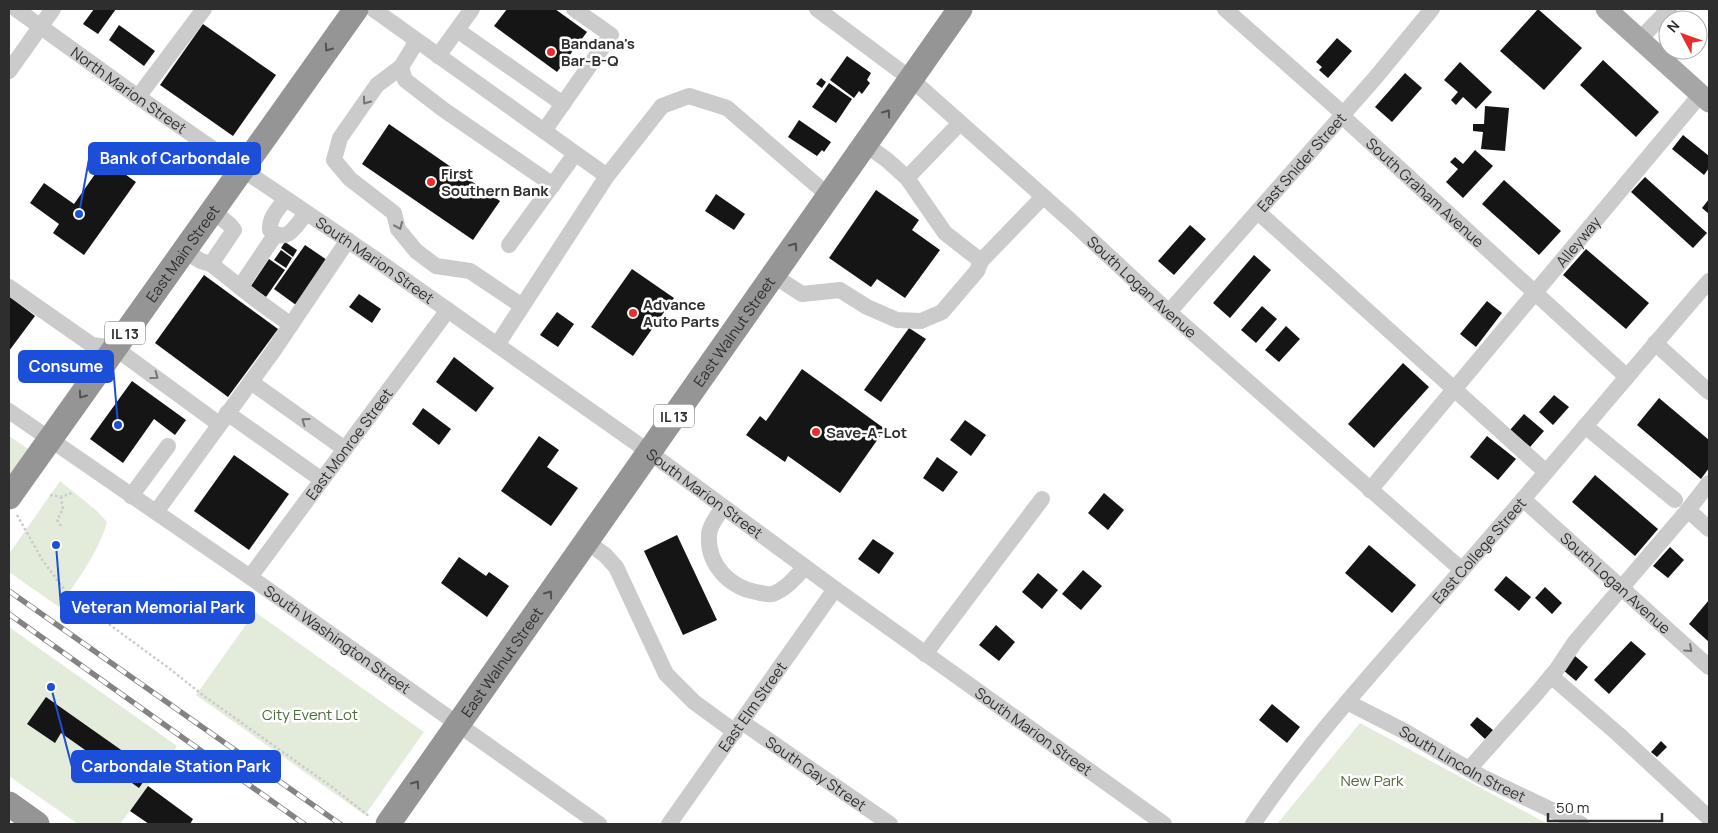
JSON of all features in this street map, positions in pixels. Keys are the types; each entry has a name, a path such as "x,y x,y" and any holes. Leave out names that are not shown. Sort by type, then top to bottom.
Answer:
{"highway":[{"name":"East Main Street","path":"9,498 356,9"},
{"name":"East Walnut Street","path":"379,821 457,725 960,9"},
{"path":"9,804 37,824"}],"main road":[{"path":"1606,9 1705,98"}],"street":[{"name":"North Marion Street","path":"16,9 242,169"},
{"path":"9,71 53,9"},
{"path":"138,97 204,9"},
{"path":"373,9 607,176"},
{"path":"438,56 472,9"},
{"path":"544,131 611,35 574,9"},
{"name":"South Logan Avenue","path":"817,9 911,79 1044,197 1169,312 1462,570"},
{"name":"South Graham Avenue","path":"1225,9 1340,111 1342,116 1626,377"},
{"name":"East Snider Street","path":"1169,312 1376,77 1432,9"},
{"path":"1640,39 1669,9"},
{"path":"457,30 563,104"},
{"path":"417,41 401,67 377,85 350,122 340,138 334,160 350,179 394,213 398,229 416,251 436,266 470,271 522,306"},
{"path":"401,67 404,80 553,185"},
{"path":"497,345 607,176 662,106 689,96 727,108 829,196"},
{"name":"Alleyway","path":"1370,490 1535,293 1705,98"},
{"path":"907,178 960,123"},
{"path":"865,144 907,178 945,233 981,261"},
{"path":"509,245 575,154"},
{"name":"South Marion Street","path":"242,169 348,240 649,452 834,589 1164,824"},
{"path":"774,276 802,294 840,290 867,307 897,320 921,321 942,312 977,271 981,261 1044,197"},
{"path":"286,199 269,224 270,230 276,235 283,236 291,233 306,213"},
{"path":"211,264 234,230 230,224 213,211"},
{"path":"1258,212 1546,472"},
{"path":"240,287 276,235"},
{"path":"156,512 251,382 348,240"},
{"path":"184,252 200,261 211,264 291,325"},
{"name":"East College Street","path":"1253,824 1282,781 1346,702 1524,499 1709,281"},
{"path":"9,286 92,345 115,348 223,419 322,480"},
{"name":"East Monroe Street","path":"250,577 448,310"},
{"path":"1655,343 1709,392"},
{"path":"251,382 345,449"},
{"name":"South Washington Street","path":"9,411 250,577 599,824"},
{"path":"1585,426 1675,500"},
{"path":"132,496 168,446"},
{"path":"1469,770 1551,676 1575,642 1623,589 1709,484"},
{"path":"925,654 1042,499"},
{"name":"South Logan Avenue","path":"1524,499 1709,667"},
{"path":"723,507 709,533 711,555 724,576 736,586 771,595 787,586 805,568"},
{"path":"1688,510 1709,528"},
{"name":"South Gay Street","path":"586,541 616,567 666,674 694,702 739,727 890,824"},
{"name":"East Elm Street","path":"669,824 739,727 834,589"},
{"path":"1551,676 1709,818"},
{"name":"South Lincoln Street","path":"1346,702 1404,731 1469,770 1581,824"}],"path":[{"path":"50,495 62,497 74,492"},
{"path":"60,526 58,516 63,509 62,497"},
{"path":"24,526 43,561 68,594 204,696 379,821"}],"green space":[{"path":"9,436 31,451 9,483"},
{"path":"60,481 97,511 107,522 93,555 59,607 9,572 9,554"},
{"name":"City Event Lot","path":"255,612 424,732 365,815 196,695"},
{"path":"9,627 177,746 120,824 78,824 9,776"},
{"name":"New Park","path":"1360,723 1548,824 1277,824"}],"building":[{"path":"94,9 116,9 98,34 83,24"},
{"name":"Bandana's Bar-B-Q","path":"507,9 555,9 587,32 557,72 494,26"},
{"path":"1538,9 1582,48 1544,90 1500,51"},
{"path":"203,24 276,75 233,136 160,85"},
{"path":"119,25 155,51 144,66 109,40"},
{"path":"1337,38 1352,51 1328,78 1319,70 1322,67 1316,62"},
{"path":"847,56 871,73 867,80 870,83 862,94 859,91 854,98 830,80"},
{"path":"1603,60 1659,112 1636,137 1580,85"},
{"path":"1460,62 1492,92 1476,109 1463,97 1456,105 1451,100 1458,92 1444,80"},
{"path":"1405,73 1422,88 1392,122 1375,107"},
{"path":"821,78 826,82 822,88 816,84"},
{"path":"829,83 852,99 836,123 812,107"},
{"path":"1485,106 1509,108 1505,151 1481,149 1483,132 1473,131 1473,124 1484,124"},
{"path":"799,120 831,142 824,152 822,150 817,156 788,137"},
{"name":"First Southern Bank","path":"389,124 500,201 473,240 362,164"},
{"path":"1683,135 1709,156 1709,168 1704,175 1672,149"},
{"path":"1475,150 1493,166 1463,198 1446,182 1458,169 1450,162 1455,157 1463,164"},
{"path":"105,160 136,182 84,255 53,233 59,224 30,203 44,183 74,204"},
{"path":"1645,177 1707,233 1693,248 1631,192"},
{"path":"1504,180 1561,231 1539,255 1482,204"},
{"path":"876,190 919,220 912,230 940,250 905,298 877,279 871,287 829,258"},
{"path":"716,194 745,214 734,230 705,211"},
{"path":"1709,199 1709,214 1702,208"},
{"path":"1190,225 1206,239 1174,275 1158,261"},
{"path":"285,242 297,250 293,257 281,248"},
{"path":"305,245 327,260 296,305 274,289"},
{"path":"1586,249 1649,303 1626,329 1563,275"},
{"path":"281,250 292,258 286,268 274,260"},
{"path":"1254,255 1271,270 1230,318 1213,303"},
{"path":"269,259 285,270 266,297 251,286"},
{"name":"Advance Auto Parts","path":"632,269 674,298 633,356 591,327"},
{"path":"204,275 278,329 228,397 155,343"},
{"path":"359,294 381,309 372,323 349,307"},
{"path":"10,297 35,316 9,351 9,299"},
{"path":"1487,301 1502,313 1476,347 1460,334"},
{"path":"1262,306 1277,319 1256,343 1241,330"},
{"path":"557,312 574,324 558,347 540,335"},
{"path":"1286,326 1300,339 1279,362 1265,350"},
{"path":"909,328 926,339 881,402 864,390"},
{"path":"454,357 494,388 476,412 436,382"},
{"path":"1403,363 1429,387 1374,448 1348,424"},
{"name":"Save-A-Lot","path":"802,369 885,429 840,493 788,456 785,462 746,435 760,416 766,421"},
{"path":"132,381 186,420 175,435 154,419 123,463 90,439"},
{"path":"1554,395 1569,407 1553,425 1539,412"},
{"path":"1659,398 1709,440 1709,468 1701,479 1637,425"},
{"path":"423,408 451,429 439,445 412,424"},
{"path":"1524,414 1544,431 1530,447 1510,430"},
{"path":"965,420 986,435 971,456 950,440"},
{"path":"539,436 559,450 547,467 578,488 551,526 501,491"},
{"path":"1487,436 1516,459 1498,480 1470,457"},
{"path":"234,455 289,494 249,550 194,511"},
{"path":"937,457 958,472 943,492 923,478"},
{"path":"1595,475 1658,529 1635,556 1572,502"},
{"path":"1104,493 1124,510 1108,530 1088,513"},
{"path":"677,535 717,620 683,635 644,551"},
{"path":"873,539 894,553 879,574 858,559"},
{"path":"1369,545 1416,585 1392,613 1345,573"},
{"path":"1670,547 1684,560 1668,578 1653,566"},
{"path":"459,557 486,576 489,572 509,586 487,617 441,583"},
{"path":"1083,570 1102,586 1081,610 1062,594"},
{"path":"1038,573 1058,590 1042,609 1022,592"},
{"path":"1506,576 1531,597 1519,611 1494,590"},
{"path":"1545,587 1562,603 1552,614 1535,598"},
{"path":"1709,600 1709,642 1689,624"},
{"path":"996,625 1015,642 999,661 979,645"},
{"path":"1631,641 1646,654 1609,694 1594,680"},
{"path":"1575,656 1588,667 1576,681 1563,670"},
{"path":"46,697 151,771 139,788 61,733 55,743 27,724"},
{"path":"1272,704 1300,727 1287,743 1259,720"},
{"path":"1477,717 1493,730 1485,739 1470,725"},
{"path":"1661,741 1667,747 1657,757 1651,752"},
{"path":"148,786 193,819 190,824 149,824 130,811"}],"railway":[{"path":"9,591 340,824"},
{"path":"9,614 304,824"}],"place":[{"name":"Bandana's Bar-B-Q","path":"551,52"},
{"name":"First Southern Bank","path":"431,182"},
{"name":"Bank of Carbondale","path":"79,214"},
{"name":"Advance Auto Parts","path":"633,313"},
{"name":"Consume","path":"118,425"},
{"name":"Save-A-Lot","path":"816,432"},
{"name":"Veteran Memorial Park","path":"56,545"},
{"name":"Carbondale Station Park","path":"51,687"}]}
